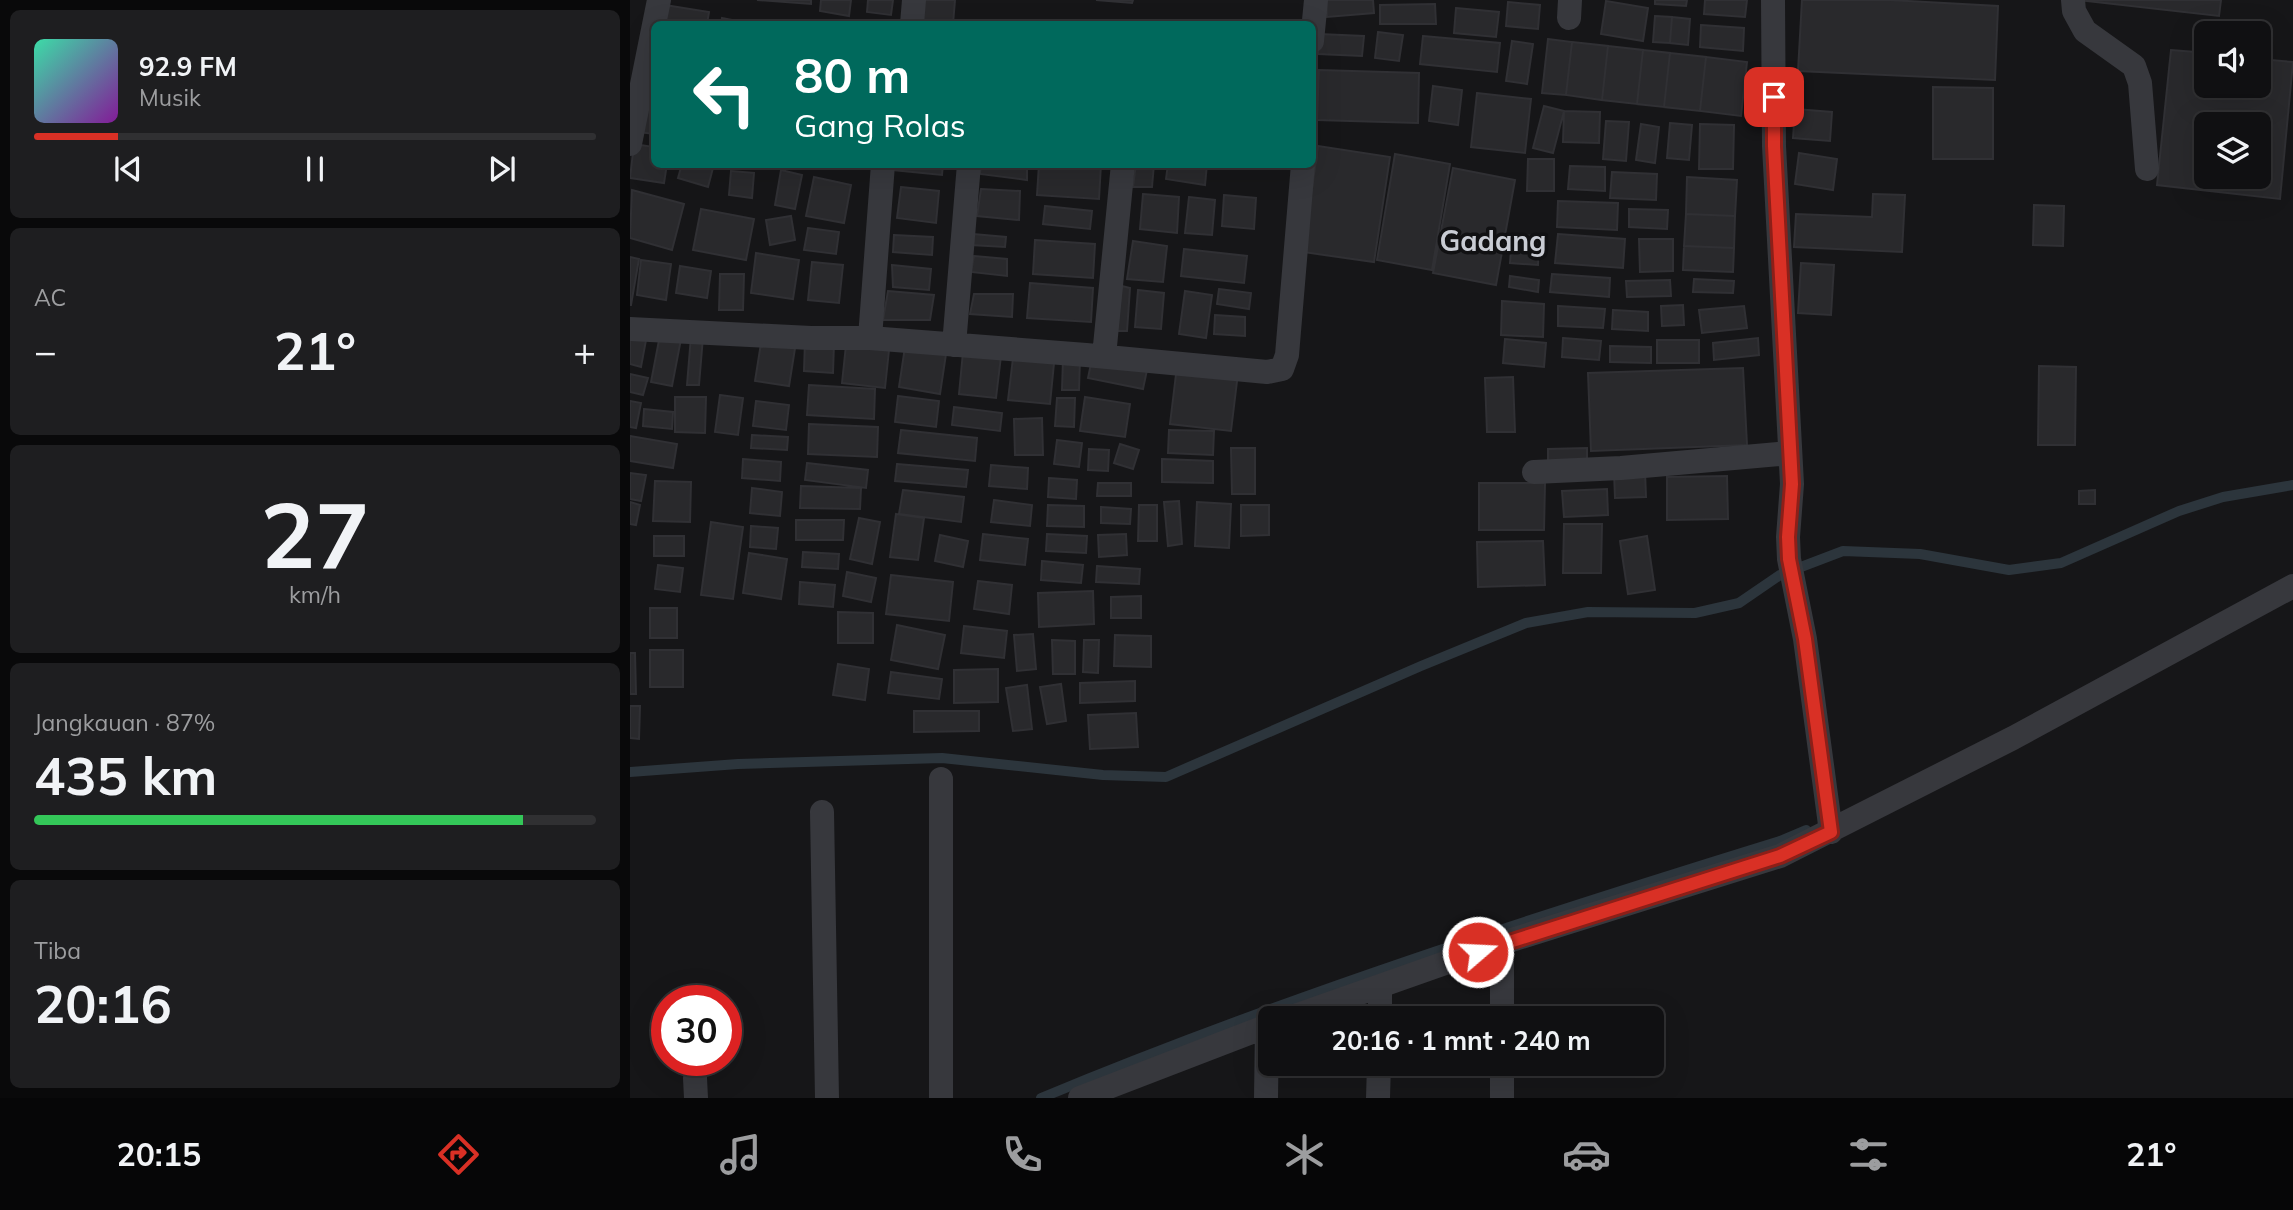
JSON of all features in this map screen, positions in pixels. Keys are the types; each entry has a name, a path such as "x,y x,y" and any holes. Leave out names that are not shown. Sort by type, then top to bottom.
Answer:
{"street":[{"path":"655,21 659,0"},
{"path":"912,21 914,0"},
{"path":"1314,21 1316,0"},
{"path":"1773,0 1774,146 1792,484 1788,537 1791,571 1805,639 1831,832"},
{"path":"2073,0 2074,10 2085,31 2134,66 2140,83 2147,169"},
{"path":"630,144 651,40"},
{"path":"870,338 883,168"},
{"path":"954,345 969,168"},
{"path":"1104,356 1123,168"},
{"path":"630,329 811,338 870,338 1267,372 1282,369 1287,355 1303,168"},
{"path":"1534,472 1621,468 1790,453"},
{"path":"1326,1006 1502,943 1780,856 2013,738 2293,586"},
{"path":"941,779 941,1098"},
{"path":"822,812 828,1098"},
{"path":"1502,943 1502,1006"},
{"path":"1380,988 1380,1006"},
{"path":"1094,1095 1258,1030"},
{"path":"1266,1098 1269,1076"},
{"path":"1378,1098 1379,1076"},
{"path":"1502,1076 1502,1098"}],"building":[{"path":"757,0 811,0 811,4"},
{"path":"821,0 851,0 849,16 820,11"},
{"path":"868,0 893,0 891,15 867,12"},
{"path":"922,0 955,0 953,21 920,21"},
{"path":"1096,0 1133,0 1132,3"},
{"path":"1326,0 1373,0 1374,13 1327,17"},
{"path":"1655,0 1687,0 1686,6 1655,4"},
{"path":"1705,0 1747,0 1745,17 1704,14"},
{"path":"1802,0 1890,0 1998,6 1995,80 1798,71"},
{"path":"2078,0 2221,0 2219,16"},
{"path":"1606,1 1648,8 1643,41 1601,34"},
{"path":"1508,2 1540,5 1538,29 1506,26"},
{"path":"1435,4 1436,24 1380,24 1380,5"},
{"path":"665,5 709,12 708,21 662,21"},
{"path":"1456,8 1499,12 1496,37 1454,33"},
{"path":"1655,16 1672,17 1670,43 1653,42"},
{"path":"1672,17 1690,19 1688,45 1670,43"},
{"path":"1701,25 1744,28 1743,51 1700,47"},
{"path":"1378,32 1403,35 1399,61 1375,58"},
{"path":"1319,34 1364,36 1362,56 1318,54"},
{"path":"1423,36 1500,43 1497,72 1420,64"},
{"path":"1548,39 1572,42 1566,95 1542,93"},
{"path":"1512,41 1533,44 1527,84 1506,81"},
{"path":"1572,42 1608,46 1602,100 1566,95"},
{"path":"1608,46 1643,50 1637,104 1602,100"},
{"path":"1643,50 1670,53 1664,107 1637,104"},
{"path":"2171,50 2194,52 2194,98 2271,98 2271,60 2293,62 2280,199 2157,185"},
{"path":"1670,53 1706,57 1700,111 1664,107"},
{"path":"1706,57 1747,62 1741,116 1700,111"},
{"path":"1319,70 1419,73 1418,123 1317,120"},
{"path":"1433,86 1462,90 1458,125 1429,121"},
{"path":"1933,87 1993,88 1993,159 1933,159"},
{"path":"1477,93 1531,99 1525,153 1471,147"},
{"path":"641,104 651,106 651,134 637,132"},
{"path":"1544,106 1564,111 1553,153 1533,148"},
{"path":"1795,109 1832,112 1830,141 1793,138"},
{"path":"1564,111 1600,112 1599,143 1563,142"},
{"path":"1606,121 1629,122 1626,161 1603,159"},
{"path":"1670,123 1692,125 1689,160 1667,158"},
{"path":"1641,124 1659,127 1655,163 1636,160"},
{"path":"1700,124 1734,125 1733,169 1699,169"},
{"path":"634,144 651,147 651,168 666,168 664,183 630,178"},
{"path":"1318,146 1390,157 1374,262 1303,252"},
{"path":"1799,153 1837,159 1833,190 1795,184"},
{"path":"1395,154 1450,164 1432,270 1377,260"},
{"path":"1528,159 1554,159 1554,191 1527,191"},
{"path":"1570,166 1605,167 1605,191 1568,189"},
{"path":"681,168 713,168 708,187 678,178"},
{"path":"893,168 943,168 942,175"},
{"path":"981,168 1027,168 1027,180 980,174"},
{"path":"1039,168 1101,168 1099,199 1037,195"},
{"path":"1135,168 1154,168 1152,187 1133,187"},
{"path":"1167,168 1207,168 1205,185 1166,179"},
{"path":"1453,168 1515,180 1496,285 1433,273"},
{"path":"781,170 802,175 795,209 775,205"},
{"path":"731,171 754,173 752,198 729,195"},
{"path":"1612,172 1657,174 1656,200 1610,198"},
{"path":"814,177 851,185 844,223 806,216"},
{"path":"1687,177 1737,180 1735,216 1686,214"},
{"path":"901,187 939,191 936,223 897,218"},
{"path":"981,189 1020,191 1019,220 977,216"},
{"path":"632,190 684,204 672,250 630,238"},
{"path":"1143,194 1179,197 1177,233 1140,229"},
{"path":"1873,194 1905,195 1902,252 1794,247 1796,214 1872,217"},
{"path":"1224,195 1256,198 1254,229 1222,226"},
{"path":"1189,197 1215,200 1212,235 1185,233"},
{"path":"1558,201 1618,203 1617,230 1557,227"},
{"path":"2034,205 2064,206 2063,246 2033,245"},
{"path":"1045,206 1092,211 1090,229 1043,224"},
{"path":"701,209 754,219 746,260 693,250"},
{"path":"1629,209 1668,210 1667,229 1629,227"},
{"path":"1686,214 1735,216 1734,248 1684,246"},
{"path":"791,216 795,240 770,245 766,220"},
{"path":"808,228 839,232 836,254 804,250"},
{"path":"973,234 1006,237 1005,247 971,245"},
{"path":"1558,234 1625,239 1623,268 1555,263"},
{"path":"894,235 933,237 932,255 893,252"},
{"path":"1512,235 1539,236 1538,265 1510,263"},
{"path":"1639,239 1673,239 1673,271 1640,272"},
{"path":"1035,240 1095,244 1093,278 1033,274"},
{"path":"1133,241 1167,246 1163,282 1127,279"},
{"path":"1684,246 1734,248 1733,272 1683,270"},
{"path":"1184,249 1247,256 1244,283 1181,276"},
{"path":"756,253 799,260 793,299 751,293"},
{"path":"974,256 1007,259 1007,276 971,272"},
{"path":"630,257 639,259 631,305 630,305"},
{"path":"641,260 671,264 666,300 637,295"},
{"path":"812,262 843,265 839,303 808,300"},
{"path":"1801,263 1834,265 1831,315 1798,313"},
{"path":"892,265 931,269 929,290 893,287"},
{"path":"680,266 711,271 707,298 676,293"},
{"path":"720,274 744,274 743,310 719,310"},
{"path":"1552,274 1610,278 1609,297 1550,292"},
{"path":"1510,276 1539,280 1538,292 1509,287"},
{"path":"1694,279 1734,281 1733,293 1693,292"},
{"path":"1670,280 1671,296 1627,297 1626,281"},
{"path":"1030,283 1093,288 1091,322 1027,318"},
{"path":"1122,286 1130,288 1127,331 1117,331"},
{"path":"1219,289 1251,293 1249,309 1217,304"},
{"path":"1138,290 1164,293 1161,329 1135,327"},
{"path":"888,291 934,295 930,320 883,320"},
{"path":"1185,291 1212,295 1206,338 1179,334"},
{"path":"974,294 1013,294 1012,317 970,314"},
{"path":"1502,301 1544,304 1543,337 1501,335"},
{"path":"1683,305 1684,325 1662,326 1661,306"},
{"path":"1558,306 1605,309 1603,328 1558,326"},
{"path":"1744,306 1747,328 1702,333 1699,310"},
{"path":"1613,310 1648,312 1648,331 1612,329"},
{"path":"1215,315 1245,317 1245,336 1214,334"},
{"path":"660,335 681,339 672,386 651,382"},
{"path":"691,336 703,337 699,385 687,385"},
{"path":"630,337 646,340 641,367 630,364"},
{"path":"762,337 796,342 789,386 755,381"},
{"path":"1563,338 1601,341 1599,360 1562,357"},
{"path":"1758,338 1759,355 1714,360 1713,343"},
{"path":"1505,339 1546,343 1544,367 1503,363"},
{"path":"1657,340 1699,340 1699,363 1657,363"},
{"path":"805,341 834,343 833,373 804,371"},
{"path":"846,345 889,350 885,388 842,383"},
{"path":"1610,346 1651,347 1651,363 1610,362"},
{"path":"905,347 946,354 940,394 899,387"},
{"path":"963,352 1001,356 996,398 959,394"},
{"path":"1013,358 1054,363 1050,404 1008,400"},
{"path":"1063,359 1080,359 1079,390 1062,390"},
{"path":"1092,359 1147,370 1143,389 1088,378"},
{"path":"1177,366 1238,373 1231,431 1170,424"},
{"path":"2039,366 2076,367 2075,445 2038,445"},
{"path":"1743,368 1747,445 1591,451 1588,373"},
{"path":"630,374 648,378 643,395 630,392"},
{"path":"1513,377 1515,432 1487,432 1485,378"},
{"path":"809,385 875,389 874,419 807,415"},
{"path":"720,395 743,398 738,435 715,432"},
{"path":"898,396 939,401 936,427 895,422"},
{"path":"675,397 706,397 705,433 675,432"},
{"path":"1085,397 1130,404 1125,437 1080,431"},
{"path":"1057,398 1075,398 1074,427 1055,426"},
{"path":"630,401 641,403 636,428 630,427"},
{"path":"756,401 789,405 786,430 753,426"},
{"path":"954,407 1002,413 1000,431 952,425"},
{"path":"644,409 673,412 672,429 643,426"},
{"path":"1042,418 1043,455 1015,455 1014,419"},
{"path":"809,424 878,427 877,457 808,454"},
{"path":"901,430 977,438 975,461 898,453"},
{"path":"1169,430 1214,431 1213,455 1168,453"},
{"path":"752,435 788,437 787,450 751,448"},
{"path":"630,436 677,444 673,468 630,461"},
{"path":"1057,440 1082,443 1079,467 1054,464"},
{"path":"1120,444 1139,450 1133,469 1114,463"},
{"path":"1231,448 1255,448 1255,494 1232,494"},
{"path":"1587,448 1587,466 1548,466 1548,449"},
{"path":"1089,449 1109,450 1108,471 1088,470"},
{"path":"743,459 781,462 780,481 742,478"},
{"path":"1162,459 1213,461 1213,483 1162,482"},
{"path":"807,463 868,470 866,488 805,480"},
{"path":"897,464 968,470 966,487 895,481"},
{"path":"991,465 1028,468 1027,489 989,486"},
{"path":"1645,471 1646,497 1615,498 1614,472"},
{"path":"630,473 646,475 641,501 630,499"},
{"path":"1727,476 1728,519 1667,520 1667,477"},
{"path":"1049,478 1077,480 1076,499 1048,497"},
{"path":"655,481 691,482 690,522 653,521"},
{"path":"1098,483 1131,483 1131,496 1097,496"},
{"path":"1479,483 1545,483 1544,530 1479,530"},
{"path":"801,486 861,488 860,509 800,508"},
{"path":"752,488 782,492 780,516 750,513"},
{"path":"1607,489 1608,515 1564,517 1562,491"},
{"path":"903,490 964,497 961,522 899,514"},
{"path":"2095,490 2095,504 2079,504 2079,491"},
{"path":"994,500 1032,505 1030,526 991,522"},
{"path":"1179,501 1182,544 1168,546 1164,502"},
{"path":"630,502 640,505 636,525 630,524"},
{"path":"1197,502 1231,504 1229,548 1195,546"},
{"path":"1048,505 1084,506 1084,527 1047,526"},
{"path":"1139,505 1157,505 1157,541 1138,541"},
{"path":"1241,505 1269,505 1269,535 1241,536"},
{"path":"1101,507 1131,509 1130,524 1101,523"},
{"path":"896,514 924,518 918,560 890,557"},
{"path":"859,518 880,522 872,564 850,559"},
{"path":"796,520 844,520 843,540 796,540"},
{"path":"711,522 743,527 733,599 701,595"},
{"path":"1564,524 1602,524 1601,573 1563,573"},
{"path":"751,526 778,528 776,549 750,547"},
{"path":"983,534 1028,539 1025,565 980,560"},
{"path":"1047,534 1087,536 1086,553 1046,551"},
{"path":"1126,534 1127,555 1099,557 1098,535"},
{"path":"940,535 968,541 963,567 935,561"},
{"path":"654,536 684,536 684,556 654,556"},
{"path":"1647,536 1655,590 1628,594 1620,541"},
{"path":"1543,541 1545,585 1478,587 1477,542"},
{"path":"803,552 839,554 838,569 802,567"},
{"path":"749,553 787,559 781,599 743,593"},
{"path":"1042,561 1083,565 1081,583 1041,580"},
{"path":"658,565 683,568 680,592 655,589"},
{"path":"1097,566 1140,569 1139,584 1096,582"},
{"path":"847,572 876,578 871,602 843,596"},
{"path":"891,575 953,582 949,621 886,614"},
{"path":"978,581 1012,585 1009,614 974,609"},
{"path":"800,582 835,585 833,607 799,604"},
{"path":"1093,591 1094,624 1039,627 1038,593"},
{"path":"1141,596 1141,618 1111,618 1111,597"},
{"path":"650,608 677,608 677,638 650,638"},
{"path":"838,612 873,613 873,643 838,643"},
{"path":"897,625 945,635 938,669 891,660"},
{"path":"964,626 1007,631 1004,658 961,653"},
{"path":"1033,634 1036,669 1017,671 1014,635"},
{"path":"1115,635 1151,636 1151,667 1114,666"},
{"path":"1052,640 1075,641 1075,674 1053,674"},
{"path":"1084,640 1099,640 1098,673 1083,672"},
{"path":"650,650 683,650 683,687 650,687"},
{"path":"630,653 635,653 636,694 630,694"},
{"path":"838,664 869,669 865,700 833,695"},
{"path":"998,669 998,702 954,703 954,670"},
{"path":"891,672 942,679 939,699 888,693"},
{"path":"1135,681 1135,701 1080,703 1080,683"},
{"path":"1061,684 1066,721 1047,724 1040,687"},
{"path":"1027,685 1032,729 1013,731 1006,688"},
{"path":"630,706 640,706 639,739 630,738"},
{"path":"914,711 979,711 979,731 914,732"},
{"path":"1136,713 1138,747 1090,749 1088,715"}],"waterway":[{"path":"630,772 738,764 942,758 1103,775 1166,777 1526,623 1588,612 1695,613 1739,603 1780,575 1843,551 1920,554 2009,570 2061,563 2179,511 2223,497 2293,485"},
{"path":"1041,1098 1223,1026 1315,993 1500,930 1780,841 1806,830"}],"district":[{"name":"Gadang","path":"1493,241"}],"route":[{"path":"1478,952 1708,881 1780,856 1831,832 1805,639 1789,559 1792,484 1774,146 1774,97"}]}
